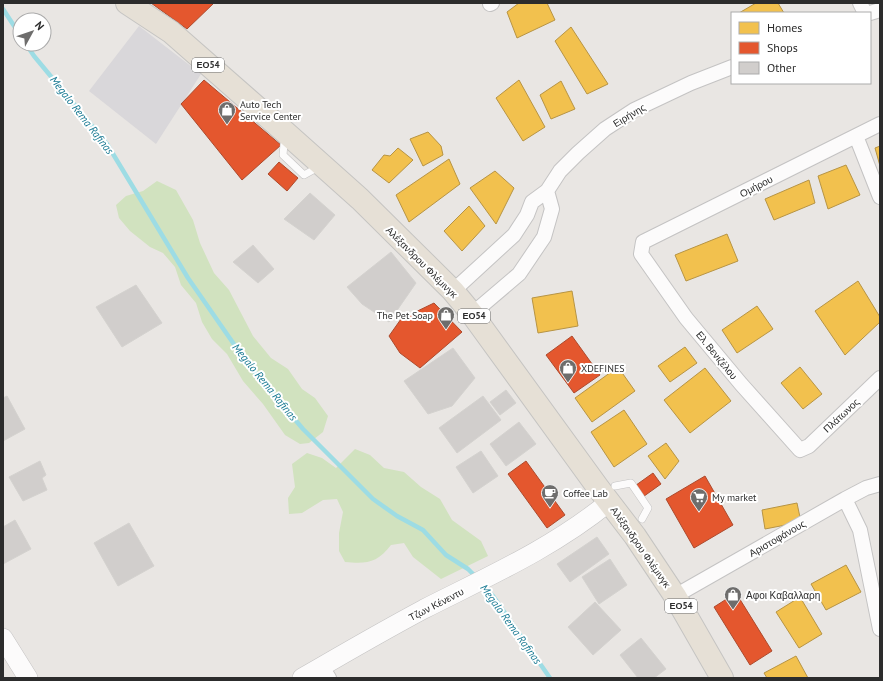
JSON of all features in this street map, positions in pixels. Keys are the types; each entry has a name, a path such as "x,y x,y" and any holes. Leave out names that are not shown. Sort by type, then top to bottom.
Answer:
{"main road":[{"name":"Αλέξανδρου Φλέμινγκ","path":"127,3 171,32 260,110 360,200 453,292 472,314 612,494 635,536 675,596 722,678"}],"street":[{"path":"860,3 864,12"},
{"name":"Ειρήνης","path":"453,292 514,235 527,215 532,202 547,191 560,171 605,129 634,110 691,83 731,67"},
{"name":"Ομήρου","path":"641,254 643,242 880,124"},
{"path":"856,136 880,197"},
{"path":"472,314 519,274 544,237 552,210 547,191"},
{"name":"Ελ. Βενιζέλου","path":"641,254 686,318 741,384 800,450"},
{"name":"Πλάτωνος","path":"800,450 809,446 880,378"},
{"name":"Αριστοφάνους","path":"675,596 845,498 866,488 880,484"},
{"name":"Τζων Κένεντυ","path":"302,678 325,672 360,644 520,562 596,512 612,494"},
{"path":"845,498 860,530 880,629"},
{"path":"3,638 28,678"}],"lane":[{"path":"284,144 283,155 304,175 313,170"},
{"path":"612,494 631,483 648,508 642,519"}],"shaded area":[{"path":"139,26 201,74 156,144 89,91"}],"green space":[{"path":"157,181 176,190 193,220 200,243 214,273 229,290 253,336 271,358 288,369 302,389 315,398 328,416 323,432 309,443 300,444 285,435 263,404 243,381 227,354 212,339 202,322 196,303 181,285 175,267 163,253 150,247 130,231 119,218 116,205 126,196 143,191"},
{"path":"355,449 370,455 384,468 404,472 421,487 440,499 452,520 481,541 488,556 441,579 413,557 404,543 391,545 381,556 371,561 360,563 345,562 339,551 339,533 343,512 337,499 323,500 302,513 289,514 288,498 295,487 292,464 307,453 322,458 336,468"}],"building: Homes":[{"path":"519,3 547,3 555,20 517,38 507,12"},
{"path":"756,3 778,3 783,12 741,12"},
{"path":"571,27 608,84 587,94 555,41"},
{"path":"519,80 545,127 523,141 496,98"},
{"path":"561,81 575,109 551,119 540,95"},
{"path":"428,132 441,146 443,155 423,166 410,139"},
{"path":"880,146 880,166 875,148"},
{"path":"398,148 413,160 389,183 372,170 384,155 390,156"},
{"path":"449,159 460,184 409,222 396,195"},
{"path":"846,165 860,195 828,209 818,176"},
{"path":"495,171 514,188 496,224 470,188"},
{"path":"809,180 815,203 774,220 765,199"},
{"path":"469,206 485,226 462,251 444,231"},
{"path":"727,234 738,261 686,281 675,255"},
{"path":"858,281 880,317 880,322 845,355 815,311"},
{"path":"572,291 578,326 538,333 532,298"},
{"path":"757,306 773,329 737,353 722,330"},
{"path":"685,347 697,363 670,382 658,366"},
{"path":"618,367 635,391 592,422 575,398"},
{"path":"800,367 822,394 803,409 781,383"},
{"path":"705,368 731,401 690,433 664,400"},
{"path":"624,410 647,444 614,467 591,432"},
{"path":"666,443 679,461 665,479 648,456"},
{"path":"797,503 801,522 765,529 762,510"},
{"path":"846,565 861,592 826,610 811,584"},
{"path":"800,597 822,634 799,648 776,612"},
{"path":"796,656 808,678 767,678 764,673"}],"building: Shops":[{"path":"151,3 214,3 187,29"},
{"name":"Auto Tech Service Center","path":"204,80 281,145 242,180 181,104"},
{"path":"279,162 298,178 287,191 268,174"},
{"path":"434,303 462,332 420,368 400,353 389,336 401,319"},
{"path":"572,336 600,375 574,393 546,355"},
{"path":"526,461 565,515 547,528 508,474"},
{"path":"653,473 661,484 640,499 632,488"},
{"name":"My market","path":"705,476 733,525 694,548 666,499"},
{"path":"736,593 772,651 750,665 714,607"}],"building: Other":[{"path":"310,193 335,215 314,240 284,219"},
{"path":"253,245 274,269 258,283 233,262"},
{"path":"391,252 416,283 389,322 362,304 347,287"},
{"path":"136,285 162,323 122,347 96,307"},
{"path":"453,348 475,378 452,406 428,414 404,381"},
{"path":"506,390 516,403 500,415 490,402"},
{"path":"7,396 25,429 3,441 3,398"},
{"path":"483,396 501,420 457,453 439,428"},
{"path":"519,422 536,444 506,466 490,444"},
{"path":"481,451 498,476 473,493 456,467"},
{"path":"40,461 46,475 42,478 47,490 23,501 9,477"},
{"path":"15,520 31,549 3,564 3,527"},
{"path":"129,523 154,566 118,586 94,543"},
{"path":"597,537 609,554 570,582 557,564"},
{"path":"610,559 627,585 599,604 582,577"},
{"path":"595,602 621,630 593,655 568,627"},
{"path":"641,638 666,669 654,678 638,678 620,655"}],"waterway":[{"name":"Megalo Rema Rafinas","path":"3,9 12,23"},
{"name":"Megalo Rema Rafinas","path":"31,52 107,144 188,278 247,363 303,429 373,499 397,516 423,530 446,555 468,569 477,578"},
{"name":"Megalo Rema Rafinas","path":"483,585 493,596 550,678"}],"place":[{"name":"Auto Tech Service Center","path":"227,125"},
{"name":"The Pet Soap","path":"446,330"},
{"name":"XDEFINES","path":"568,383"},
{"name":"Coffee Lab","path":"550,508"},
{"name":"My market","path":"699,512"},
{"name":"Αφοι Καβαλλαρη","path":"733,610"}]}
